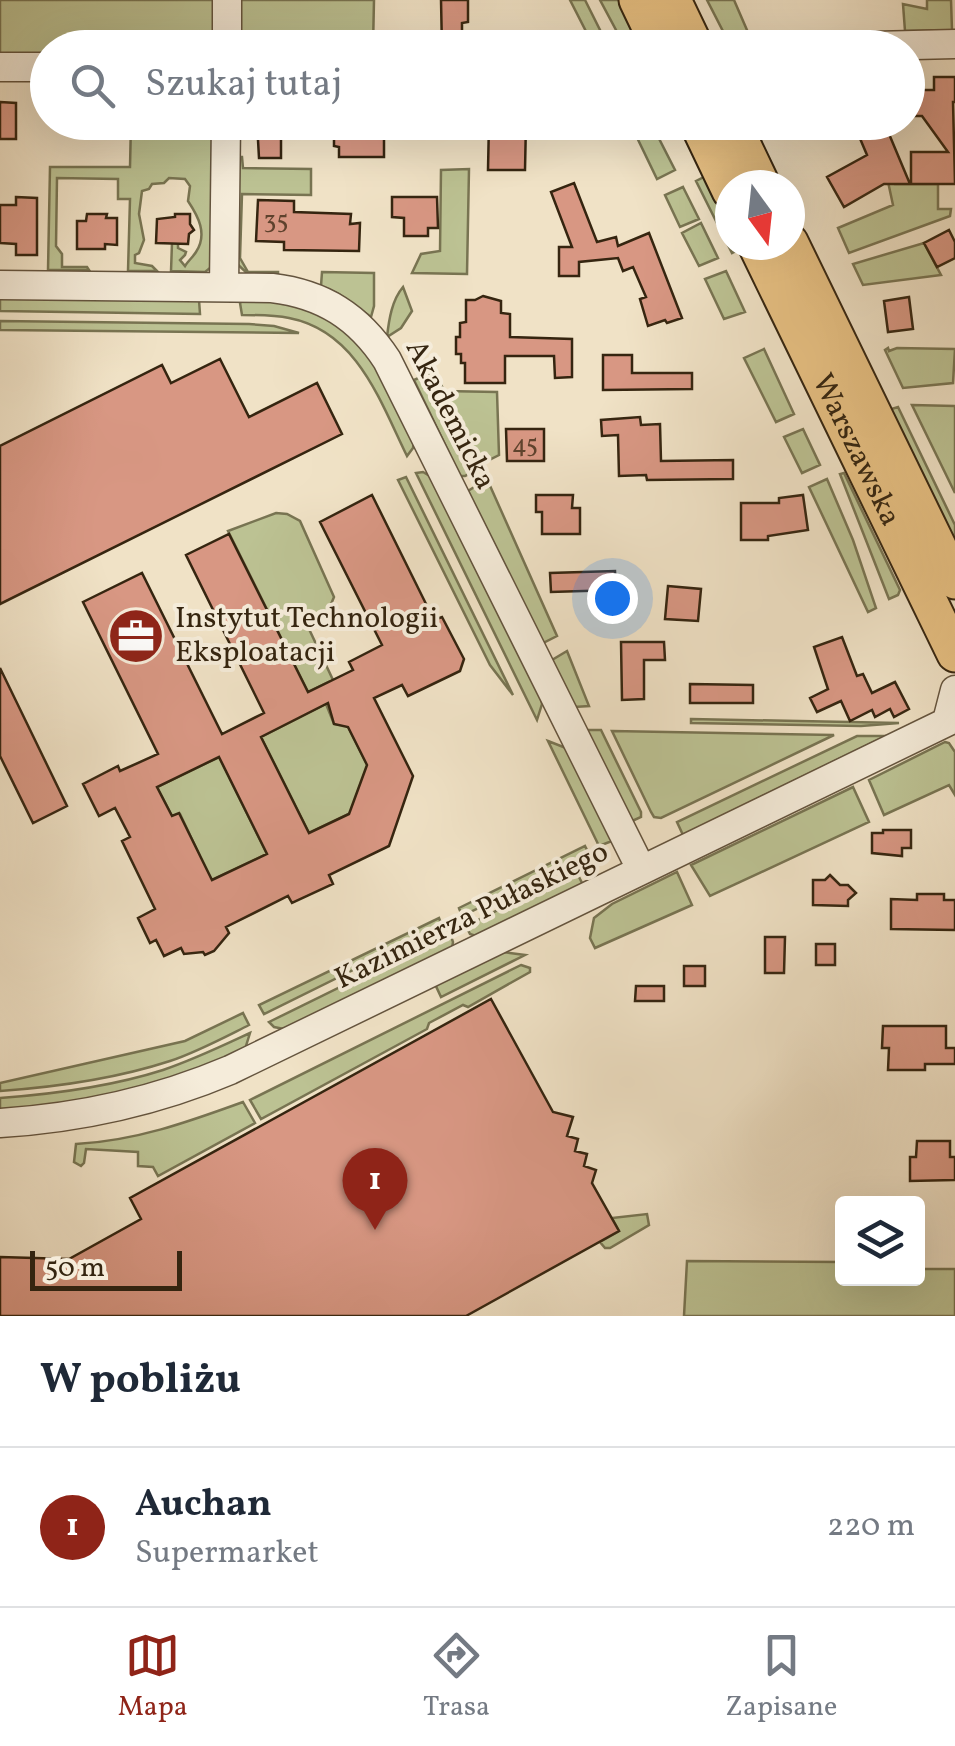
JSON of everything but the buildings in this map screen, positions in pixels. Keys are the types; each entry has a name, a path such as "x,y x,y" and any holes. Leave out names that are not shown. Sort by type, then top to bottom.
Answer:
{"main road":[{"path":"637,0 651,30"},
{"path":"672,0 687,30"},
{"path":"706,140 720,170"},
{"path":"741,140 755,170"},
{"name":"Warszawska","path":"763,260 955,654"},
{"name":"Warszawska","path":"799,260 955,581"}],"street":[{"path":"227,0 227,30"},
{"path":"925,45 955,44"},
{"path":"0,67 30,67"},
{"path":"224,286 226,140"},
{"name":"Akademicka","path":"0,285 288,290 321,299 350,317 387,360 641,870"},
{"path":"951,719 955,690"},
{"name":"Kazimierza Pułaskiego","path":"0,1122 92,1112 197,1084 270,1052 951,719"}],"green space":[{"path":"0,0 220,0 217,30 30,30 30,58 0,57"},
{"path":"237,0 374,0 373,30 237,30"},
{"path":"570,0 585,0 600,30 585,30"},
{"path":"600,0 619,0 632,15 636,30 616,30"},
{"path":"707,0 734,0 747,30 722,30"},
{"path":"927,0 951,0 952,30 905,30 903,4 927,9"},
{"path":"131,140 217,140 215,264 205,272 171,271 172,243 178,243 178,248 186,252 180,260 185,266 201,239 198,219 188,201 190,186 185,179 169,178 142,191 139,214 144,240 135,263 157,271 128,271 130,199 118,199 118,179 57,178 56,246 62,254 62,267 89,270 48,270 50,167 130,167"},
{"path":"638,140 660,140 675,170 657,179"},
{"path":"881,149 895,184 938,184 938,209 951,209 950,216 849,253 838,228 893,205"},
{"path":"235,157 242,157 243,168 311,169 311,195 242,194 240,258 248,272 278,272 278,278 249,275 234,261"},
{"path":"469,169 467,274 412,273 421,254 440,251 441,170"},
{"path":"710,177 715,187 715,219 696,181"},
{"path":"683,187 699,219 680,227 665,195"},
{"path":"701,223 715,259 699,266 682,233"},
{"path":"924,243 941,275 863,285 853,264"},
{"path":"726,271 745,312 724,319 705,279"},
{"path":"322,272 374,273 371,317 321,286"},
{"path":"403,287 412,311 401,328 387,337 394,304"},
{"path":"0,297 199,300 200,314 0,311"},
{"path":"243,300 291,304 320,313 357,340 383,378 414,441 407,456 376,392 349,353 312,325 283,317 242,315"},
{"path":"0,321 249,324 299,333 0,330"},
{"path":"764,349 794,414 776,422 744,358"},
{"path":"955,349 953,383 903,388 885,350"},
{"path":"435,371 444,391 497,392 499,455 481,462 480,469 465,476 460,476 414,380"},
{"path":"912,405 955,406 955,493"},
{"path":"898,407 955,525 955,537 951,539 885,411"},
{"path":"803,429 820,465 802,473 784,437"},
{"path":"416,473 433,478 541,697 537,720"},
{"path":"844,473 900,590 889,599 840,474"},
{"path":"406,477 513,695 490,665 398,480"},
{"path":"487,479 557,636 543,643 468,491"},
{"path":"827,479 876,608 868,612 809,487"},
{"path":"276,513 300,521 334,597 329,609 309,629 333,680 308,692 228,531"},
{"path":"567,651 589,706 574,707 552,660"},
{"path":"326,704 334,724 345,721 370,770 359,789 357,810 309,833 261,737"},
{"path":"691,719 899,723 691,723"},
{"path":"586,730 601,730 641,817 630,822"},
{"path":"612,731 834,735 661,818 651,812"},
{"path":"857,736 886,736 683,835 677,822"},
{"path":"548,741 566,748 612,841 599,846"},
{"path":"945,742 955,752 955,795 949,785 884,815 869,780"},
{"path":"219,757 267,854 212,880 202,878 199,854 180,814 172,816 157,787"},
{"path":"853,787 869,822 710,896 691,865"},
{"path":"585,846 589,854 462,916 459,908"},
{"path":"576,871 583,885 476,936 470,934 466,926"},
{"path":"677,872 692,905 595,948 590,938 594,918 612,904"},
{"path":"439,918 442,926 264,1014 259,1005"},
{"path":"450,933 452,948 284,1029 269,1022"},
{"path":"503,952 525,955 441,997 435,984"},
{"path":"521,965 530,968 530,972 468,1007 463,1005 429,1023 427,1029 261,1119 250,1100"},
{"path":"243,1013 249,1025 170,1061 86,1081 0,1091 0,1083 185,1041"},
{"path":"250,1033 245,1049 204,1069 101,1099 0,1111 0,1098 82,1089 143,1076"},
{"path":"243,1102 255,1123 158,1176 153,1167 138,1166 138,1152 86,1149 84,1163 81,1166 74,1162 76,1144 140,1135"},
{"path":"647,1214 649,1225 610,1248 600,1242 619,1231 612,1218"},
{"path":"687,1261 835,1262 835,1286 925,1286 925,1269 955,1269 955,1316 684,1316"}],"place":[{"name":"Instytut Technologii Eksploatacji","path":"136,636"},
{"name":"Auchan","path":"375,1230"}]}
